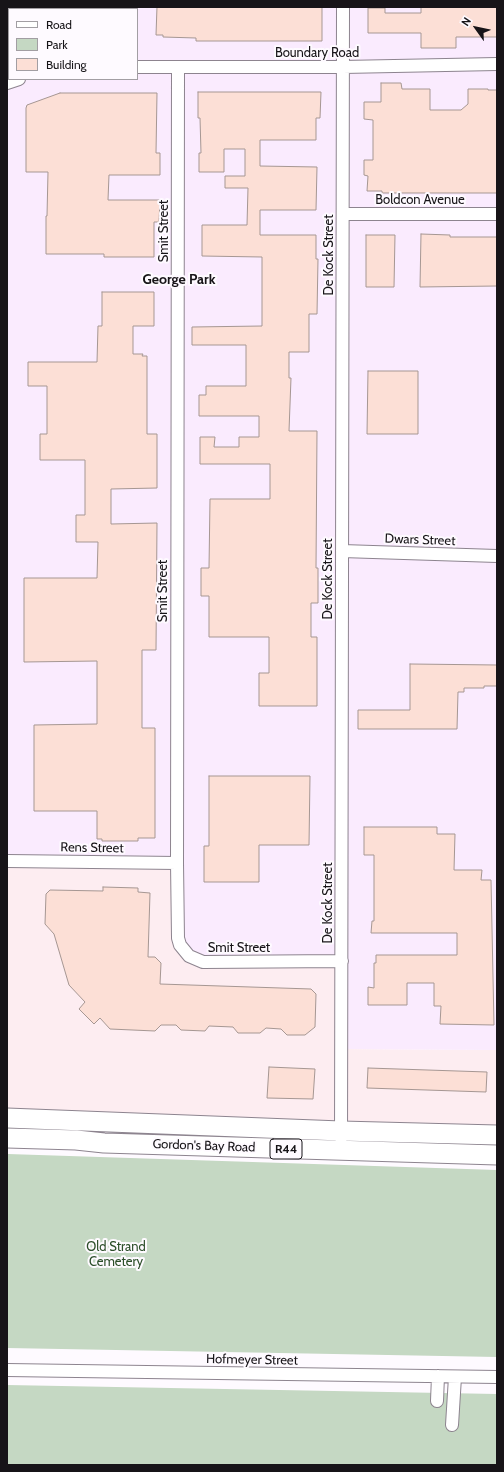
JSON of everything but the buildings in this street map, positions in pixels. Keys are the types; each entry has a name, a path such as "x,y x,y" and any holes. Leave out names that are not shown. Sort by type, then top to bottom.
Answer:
{"main road":[{"name":"Gordon's Bay Road","path":"7,1118 341,1131 497,1135"},
{"name":"Gordon's Bay Road","path":"7,1138 76,1140 104,1143 497,1155"}],"street":[{"name":"De Kock Street","path":"341,1150 343,7"},
{"name":"Boundary Road","path":"138,67 343,67 497,64"},
{"name":"Smit Street","path":"178,67 178,938 184,951 195,960 210,963 342,962"},
{"name":"Boldcon Avenue","path":"342,214 497,214"},
{"name":"Dwars Street","path":"342,551 497,556"},
{"name":"Rens Street","path":"7,861 177,863"},
{"name":"Hofmeyer Street","path":"7,1370 497,1377"},
{"path":"438,1376 438,1401"},
{"path":"452,1425 455,1376"}],"shaded area":[{"path":"7,7 497,7 497,1050 341,1049 341,959 198,957 182,941 177,860 7,858"},
{"path":"7,858 177,860 341,959 341,1049 497,1050 497,1143 7,1127"}],"green space":[{"name":"Old Strand Cemetery","path":"8,1154 497,1170 497,1357 7,1348"},
{"path":"7,1385 497,1394 497,1465 7,1465"}],"district":[{"name":"George Park","path":"179,280"}]}
